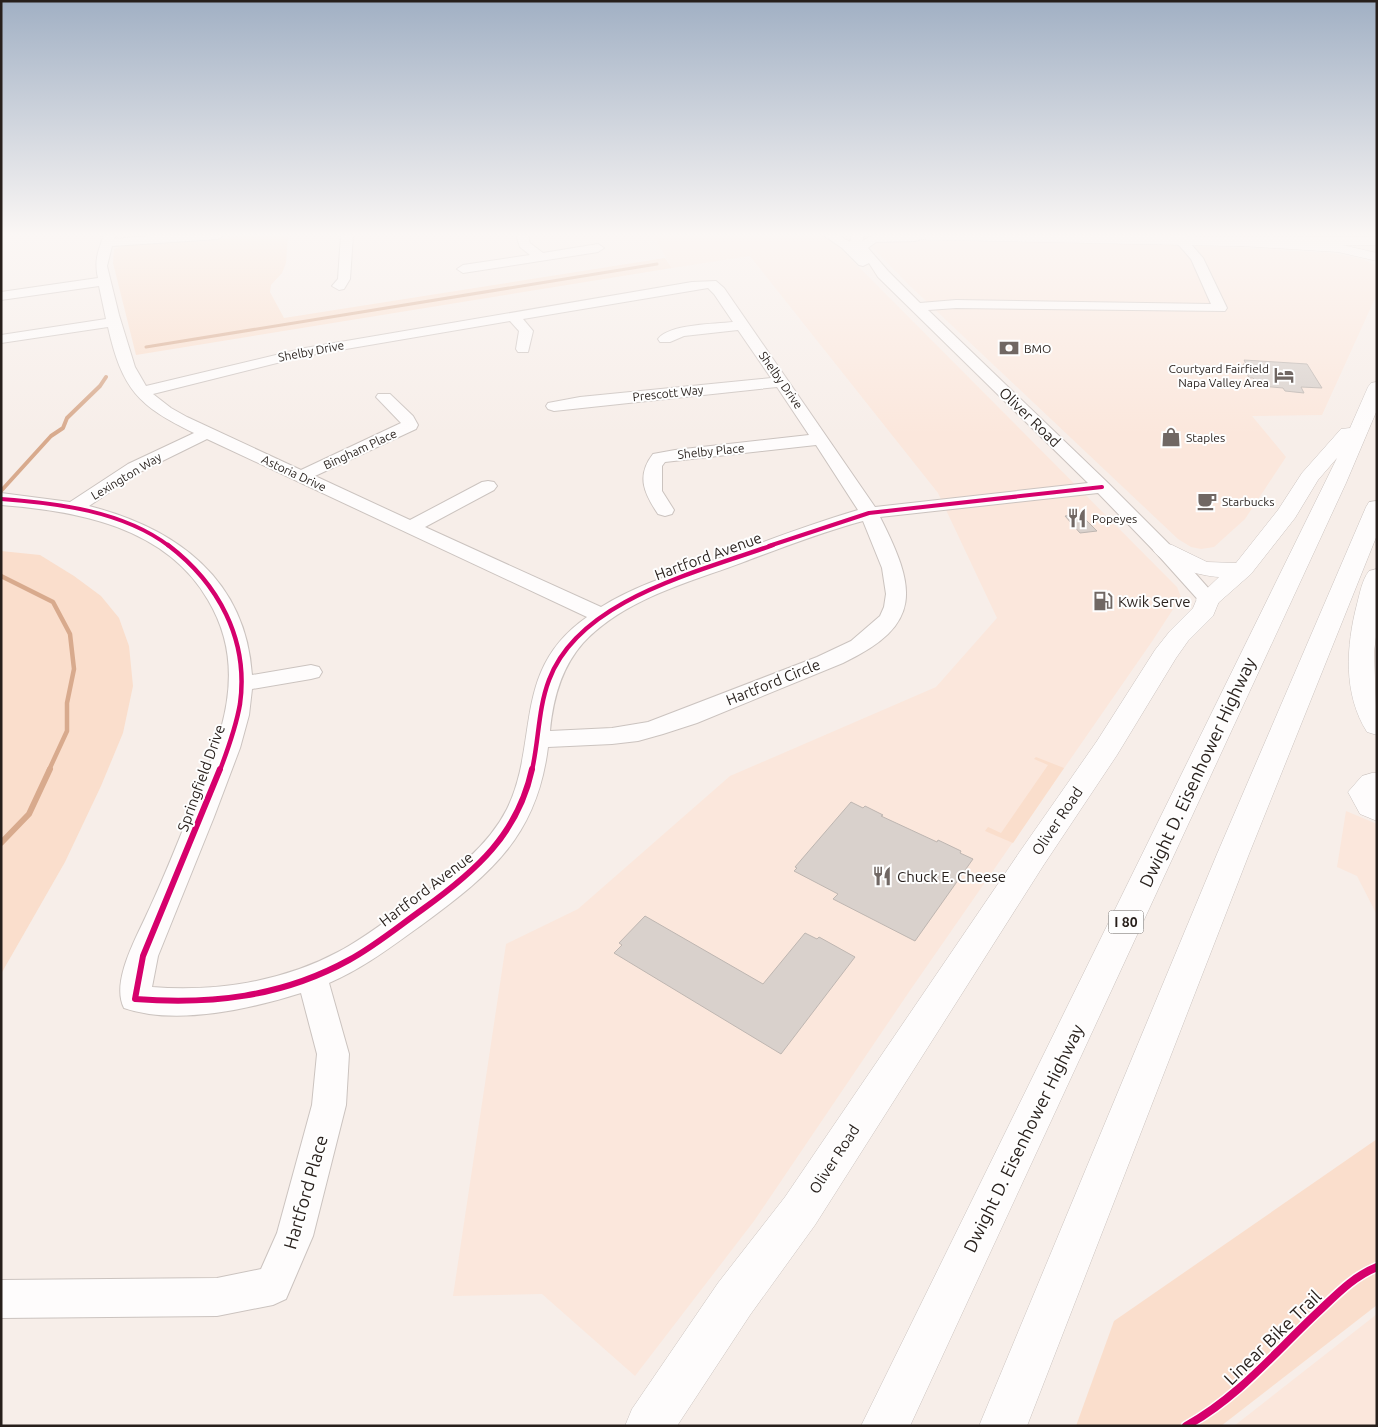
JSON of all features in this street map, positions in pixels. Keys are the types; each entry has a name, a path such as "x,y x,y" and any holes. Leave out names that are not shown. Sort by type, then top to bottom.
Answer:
{"main road":[{"name":"Dwight D. Eisenhower Highway","path":"885,1426 1336,483 1377,387"},
{"path":"1208,599 1243,569 1287,513 1310,477 1363,417"},
{"path":"1003,1426 1236,845 1377,507"},
{"path":"1164,550 1186,564 1208,570 1224,572 1243,569"},
{"path":"1377,576 1370,600 1360,661 1361,684 1377,726"},
{"name":"Oliver Road","path":"649,1426 734,1299 800,1211 1032,858 1107,748 1164,656 1179,636 1204,611 1208,599"},
{"path":"1377,783 1372,783 1363,792 1371,806 1377,810"}],"street":[{"name":"Astoria Drive","path":"110,302 128,372 141,392 169,414 602,616"},
{"name":"Shelby Drive","path":"141,392 305,352 602,302"},
{"name":"Shelby Drive","path":"726,302 869,513"},
{"name":"Oliver Road","path":"911,302 1102,487 1164,550 1208,599"},
{"path":"917,307 956,304 1220,308 1217,302"},
{"path":"513,316 526,331 523,349"},
{"path":"1,339 115,322"},
{"path":"665,339 681,332 742,325"},
{"name":"Prescott Way","path":"554,406 782,382"},
{"name":"Bingham Place","path":"302,476 410,425 407,419 384,397"},
{"name":"Lexington Way","path":"74,508 134,468 207,433"},
{"name":"Shelby Place","path":"665,510 653,491 653,466 659,458 675,454 820,439"},
{"path":"411,528 488,486"},
{"name":"Hartford Avenue","path":"135,999 175,1002 216,1000 266,990 312,977 349,960 457,885 484,861 504,835 520,809 530,779 539,708 547,680 573,640 602,616 652,590 841,520 869,513 1102,487"},
{"name":"Springfield Drive","path":"1,499 74,508 127,524 153,536 179,554 199,572 221,601 233,627 239,656 241,684 234,731 210,797 140,966 135,999"},
{"name":"Hartford Circle","path":"536,739 602,738 639,733 673,722 852,650 880,630 895,609 897,587 893,570 869,513"},
{"path":"241,684 311,672"},
{"name":"Hartford Place","path":"1,1299 217,1297 273,1286 295,1236 329,1105 333,1054 312,977"}],"shaded area":[{"path":"123,302 275,302 284,318 388,302 465,302 136,355"},
{"path":"786,302 893,302 1177,587 1181,597 754,1221 635,1376 542,1294 453,1296 506,944 578,909 730,776 936,687 997,618 938,493"},
{"path":"927,302 1374,302 1322,415 1252,416 1286,457 1245,519 1214,547 1201,549 1191,547 1178,539"},
{"path":"1,551 40,555 74,576 101,596 119,618 129,646 133,686 123,733 101,786 65,862 1,974"},
{"path":"1036,757 1064,768 1013,843 985,831 988,827 1001,833 1048,765 1034,759"},
{"path":"1346,811 1377,824 1377,915 1357,876 1337,867"},
{"path":"1377,1139 1377,1305 1221,1426 1076,1426 1114,1321"},
{"path":"1377,1314 1377,1426 1234,1426"}],"building":[{"name":"Courtyard Fairfield Napa Valley Area","path":"1244,360 1307,364 1322,388 1301,387 1304,393 1285,391 1283,388 1260,386 1253,378 1249,378 1243,364 1246,364"},
{"name":"Popeyes","path":"1081,515 1097,531 1080,533 1065,516"},
{"name":"Chuck E. Cheese","path":"851,802 863,808 865,806 883,815 881,816 937,842 938,840 973,859 915,941 833,899 838,894 794,871 797,868 795,867"},
{"path":"645,916 763,984 805,933 817,939 819,937 855,957 781,1054 614,953 622,945 619,943"}],"waterway":[{"path":"146,347 426,302"},
{"path":"1,491 51,436 63,428 67,418 100,386 106,377"},
{"path":"1,576 53,602 70,634 74,669 67,703 67,731 49,770"},
{"path":"1,843 29,814 50,769"}],"cycle path":[{"path":"1,499 29,501 85,511 113,518 140,529 165,543 187,559 214,592 232,628 236,640 241,682 240,704 235,726 208,801 143,956 139,969 135,999 186,1002 216,1000 267,991 301,981 334,968 376,943 449,890 477,866 501,840 520,809 533,765 543,701 549,680 559,659 575,639 591,624 610,611 672,581 819,528 869,513 1102,487"},
{"name":"Linear Bike Trail","path":"1186,1426 1225,1402 1243,1387 1344,1287 1363,1273 1377,1267"}],"place":[{"name":"BMO","path":"1009,348"},
{"name":"Courtyard Fairfield Napa Valley Area","path":"1284,375"},
{"name":"Staples","path":"1171,437"},
{"name":"Starbucks","path":"1207,501"},
{"name":"Popeyes","path":"1077,518"},
{"name":"Kwik Serve","path":"1103,601"},
{"name":"Chuck E. Cheese","path":"882,876"}]}
